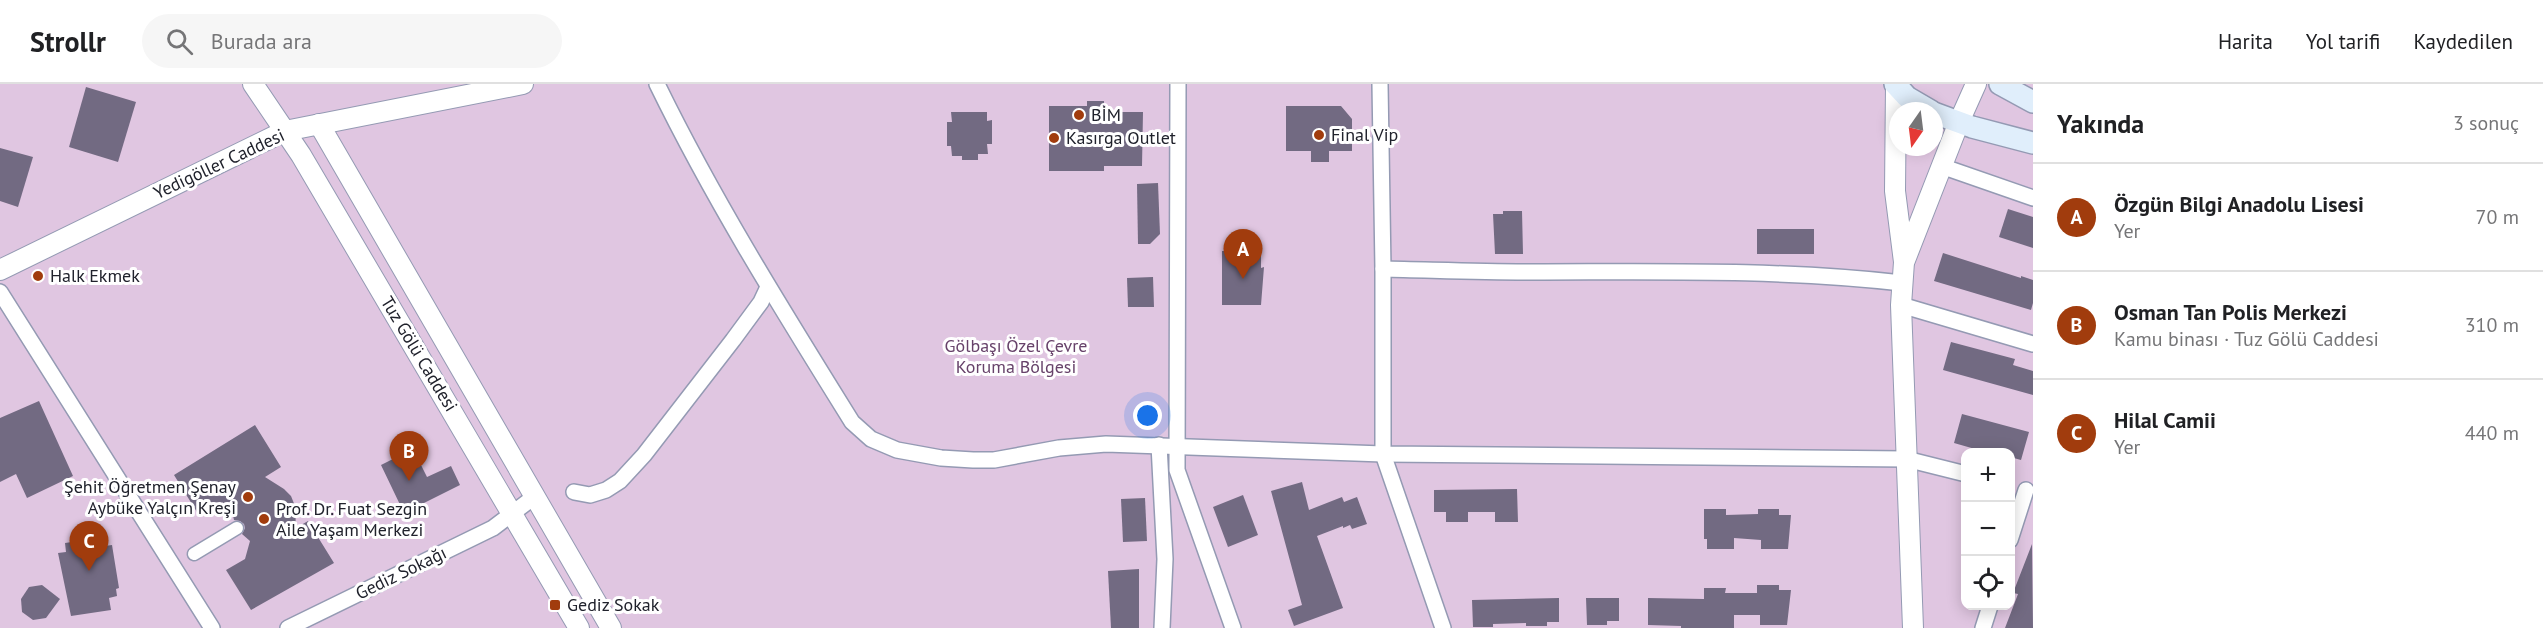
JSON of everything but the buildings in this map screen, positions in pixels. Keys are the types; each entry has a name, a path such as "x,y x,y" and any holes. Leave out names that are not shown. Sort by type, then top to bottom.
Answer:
{"main road":[{"path":"2000,84 2033,102"},
{"path":"1895,85 1915,102"},
{"path":"1943,116 2033,143"}],"street":[{"name":"Tuz Gölü Caddesi","path":"253,84 285,131 579,628"},
{"name":"Yedigöller Caddesi","path":"0,270 285,131 523,84"},
{"path":"657,84 713,192 768,287 852,422 871,439 915,454 994,460 1059,447 1106,444 1177,445 1383,454 1906,459 1961,473"},
{"path":"1178,84 1177,470 1233,628"},
{"path":"1380,84 1383,454 1443,628"},
{"path":"1904,262 1976,84"},
{"path":"1895,85 1895,191 1904,262 1900,305 1913,628"},
{"name":"Tuz Gölü Caddesi","path":"319,124 611,628"},
{"path":"1941,166 2033,198"},
{"path":"1383,269 1534,272 1603,270 1840,276 1902,283"},
{"path":"574,492 590,495 606,490 620,481 644,455 734,340 761,302 768,287"},
{"path":"0,292 212,628"},
{"path":"1900,305 2033,344"},
{"path":"1158,445 1165,559 1162,628"},
{"path":"2015,487 2030,491 2015,528"},
{"name":"Gediz Sokağı","path":"288,628 493,528 534,496"},
{"path":"194,554 237,528"},
{"path":"1983,628 1989,610"}],"green space":[{"name":"Gölbaşı Özel Çevre Koruma Bölgesi","path":"0,84 2033,84 2033,628 0,628"}],"place":[{"name":"BİM","path":"1079,115"},
{"name":"Final Vip","path":"1319,135"},
{"name":"Kasırga Outlet","path":"1054,138"},
{"name":"Halk Ekmek","path":"38,276"},
{"name":"Özgün Bilgi Anadolu Lisesi","path":"1243,279"},
{"name":"Osman Tan Polis Merkezi","path":"409,481"},
{"name":"Şehit Öğretmen Şenay Aybüke Yalçın Kreşi","path":"248,497"},
{"name":"Prof. Dr. Fuat Sezgin Aile Yaşam Merkezi","path":"264,519"},
{"name":"Hilal Camii","path":"89,571"},
{"name":"Gediz Sokak","path":"555,605"}]}
